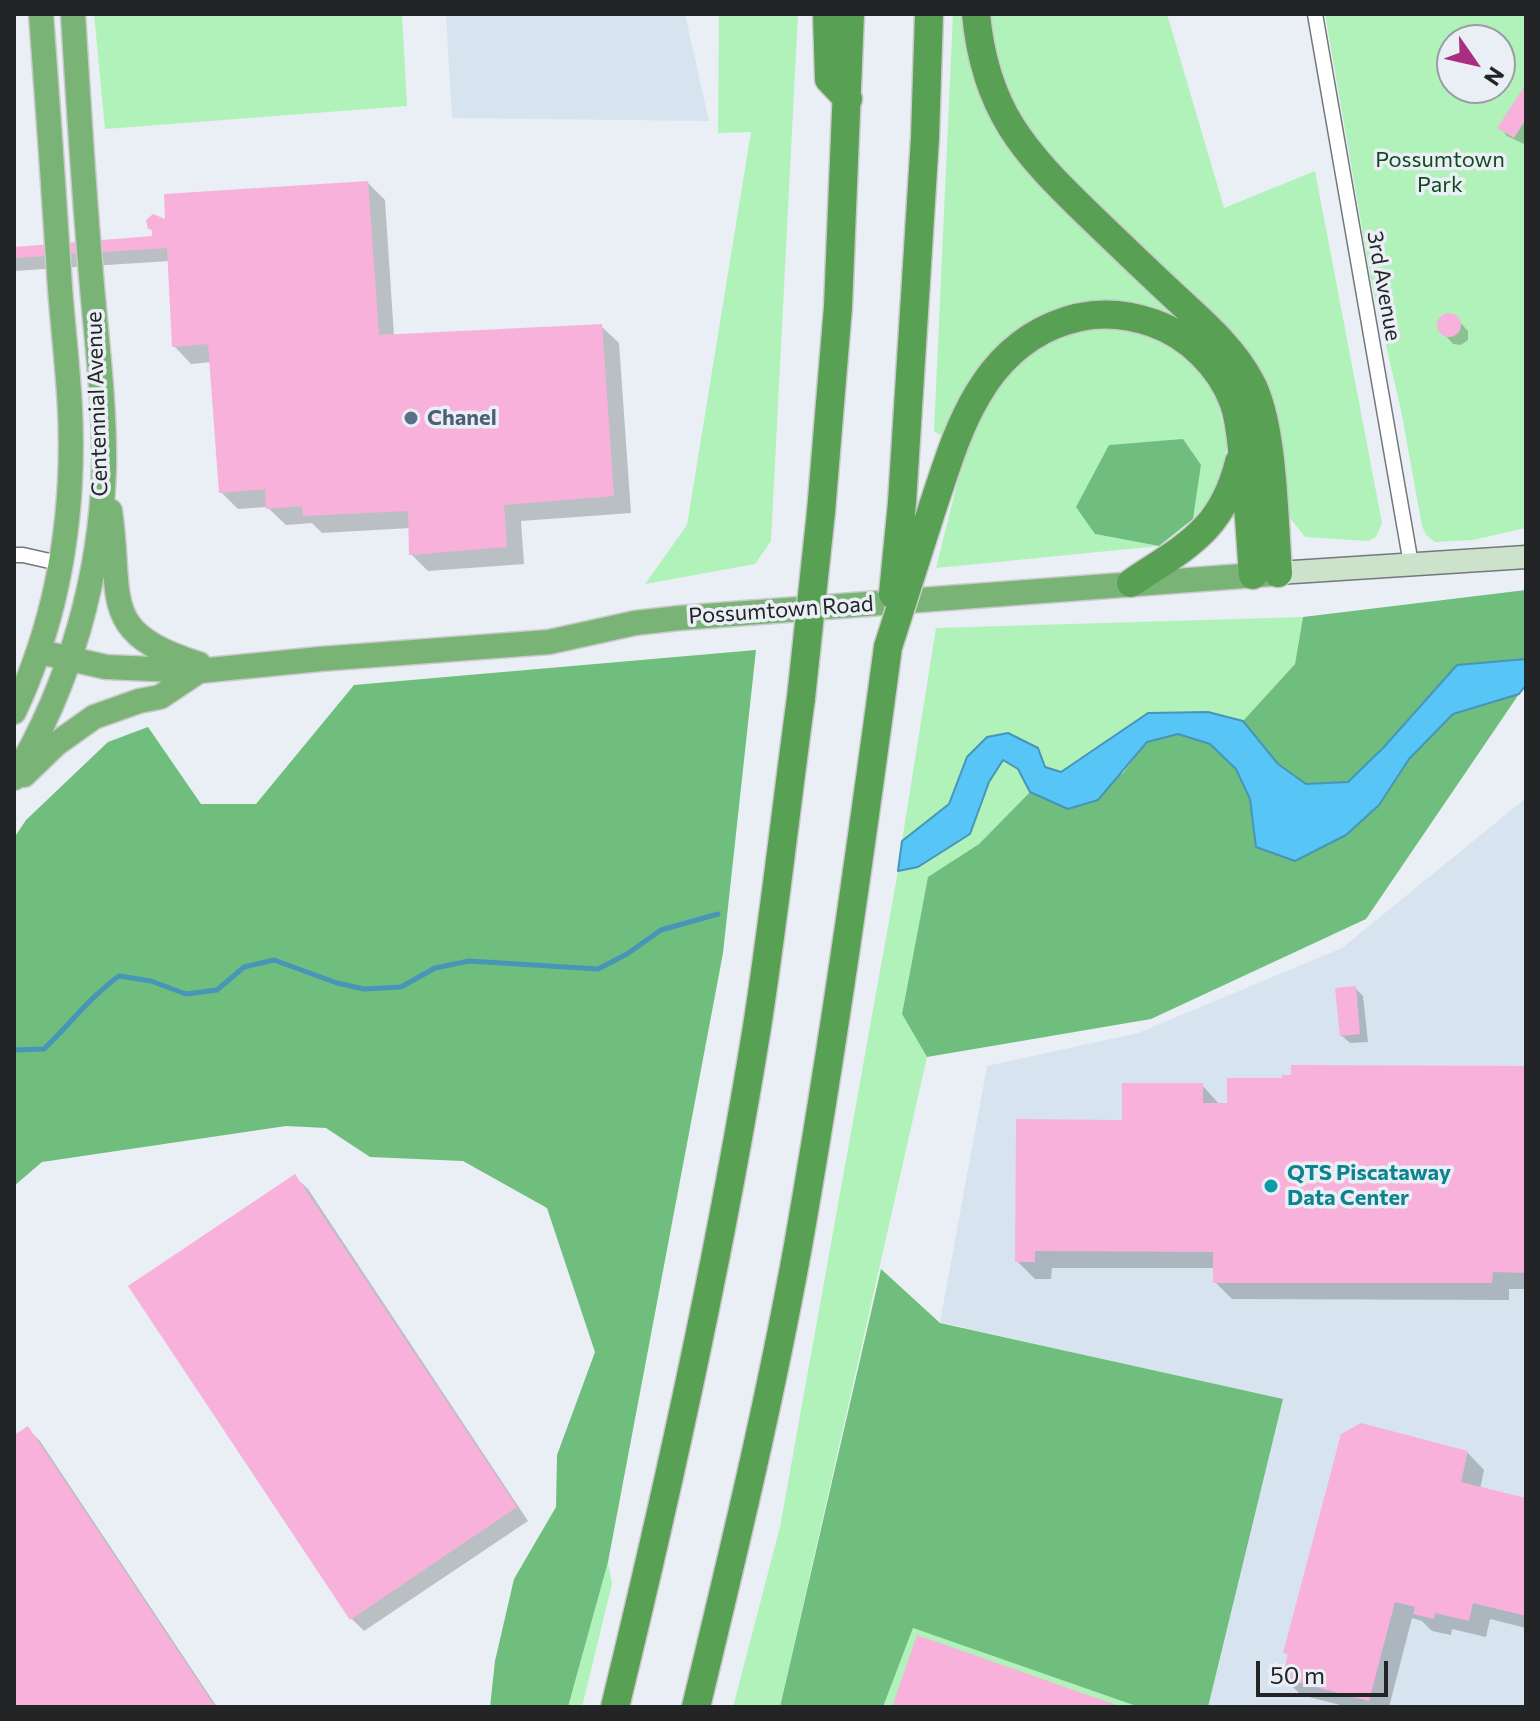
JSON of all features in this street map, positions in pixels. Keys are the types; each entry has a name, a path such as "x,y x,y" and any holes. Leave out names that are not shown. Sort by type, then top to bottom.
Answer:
{"highway":[{"name":"Centennial Avenue","path":"14,712 40,652 63,564 71,476 70,409 41,14"},
{"name":"Centennial Avenue","path":"14,778 43,724 70,660 94,564 104,468 73,14"},
{"path":"827,14 829,79 848,99"},
{"path":"615,1707 663,1508 728,1191 757,1026 801,698 833,388 850,14"},
{"path":"696,1707 769,1393 845,967 888,647 902,503 925,138 929,14"},
{"path":"976,14 984,69 999,105 1032,158 1220,340 1250,380 1266,430 1266,574"},
{"path":"888,647 964,420 988,380 1007,359 1036,335 1084,315 1128,316 1168,328 1186,339 1205,357 1233,400 1266,574"},
{"path":"1131,583 1188,544 1218,515 1236,475 1242,449"},
{"path":"104,468 113,530 117,596 127,624 137,637 149,645 207,670"},
{"name":"Possumtown Road","path":"40,652 128,669 207,670 549,642 635,623 679,618 1266,574"},
{"path":"14,785 56,744 94,717 160,697 207,670"}],"main road":[{"name":"Possumtown Road","path":"1266,574 1526,557"}],"street":[{"name":"3rd Avenue","path":"1315,14 1411,564"},
{"path":"14,555 63,564"}],"shaded area":[{"path":"446,14 685,14 709,121 452,118"},
{"path":"1526,798 1526,1707 1208,1707 1282,1400 940,1322 987,1066 1138,1033 1342,948"}],"green space":[{"path":"94,14 402,14 407,106 105,129"},
{"path":"719,14 798,14 771,541 755,564 645,584 687,525 751,132 718,133"},
{"path":"953,14 968,14 980,82 1178,314 1174,319 1064,310 944,436 934,432"},
{"path":"988,14 1167,14 1224,208 1315,171 1382,523 1376,537 1368,541 1305,537 1286,513 1269,395 1055,166 1004,87"},
{"name":"Possumtown Park","path":"1325,14 1526,14 1526,528 1473,540 1435,542 1426,535 1371,280"},
{"path":"1111,326 1152,334 1183,353 1204,375 1217,399 1227,443 1221,484 1193,519 1201,465 1095,534 1159,546 936,568 961,468 990,393 1014,368 1042,346 1078,329"},
{"path":"1183,439 1201,465 1193,519 1159,546 1095,534 1076,507 1109,445"},
{"path":"1526,590 1526,659 1457,665 1349,782 1306,784 1278,764 1243,721 1295,664 1303,617"},
{"path":"1303,617 1295,664 1243,721 1208,712 1148,713 1061,772 1045,767 1038,748 967,757 949,804 902,841 936,628"},
{"path":"756,650 723,953 608,1562 568,1707 490,1707 495,1661 514,1579 556,1507 557,1455 595,1352 547,1208 463,1161 370,1157 326,1128 286,1126 42,1162 14,1186 14,838 26,820 108,742 148,727 201,804 256,804 354,685"},
{"path":"1519,694 1366,919 1151,1019 927,1057 902,1014 928,877 979,844 1030,792 1068,809 1123,773 1147,742 1178,733 1210,744 1236,769 1250,799 1256,847 1346,835 1379,805 1409,759 1453,714"},
{"path":"1003,760 1018,769 1030,792 979,844 928,878 902,1014 927,1057 780,1707 733,1707 780,1527 898,871 919,867 970,834 989,782"},
{"path":"881,1269 940,1323 1283,1399 1208,1707 1139,1707 913,1628 883,1707 780,1707"},
{"path":"608,1562 612,1584 582,1707 568,1707"},
{"path":"913,1628 1139,1707 883,1707"}],"water":[{"path":"1526,659 1526,685 1519,694 1453,714 1409,759 1379,805 1346,835 1295,861 1256,847 1250,799 1236,769 1210,744 1178,734 1147,742 1098,800 1068,809 1030,792 1018,769 1003,760 989,782 970,834 918,867 898,871 902,841 949,804 967,757 987,737 1008,733 1038,748 1045,767 1061,772 1148,713 1208,712 1243,721 1278,764 1306,784 1348,782 1384,747 1457,665"}],"building":[{"path":"1524,87 1526,119 1514,138 1497,128 1513,104 1516,104"},
{"name":"Chanel","path":"368,181 379,335 602,324 614,496 504,505 507,547 409,555 408,511 303,516 302,506 266,509 265,489 219,493 208,344 172,347 167,248 14,258 14,247 152,236 146,220 153,214 165,219 164,194"},
{"path":"1449,313 1460,320 1461,325 1454,336 1449,337 1438,330 1437,325 1444,314"},
{"path":"1356,986 1360,1034 1340,1036 1335,988"},
{"name":"QTS Piscataway Data Center","path":"1291,1065 1526,1066 1526,1273 1493,1272 1492,1283 1213,1283 1213,1252 1035,1251 1035,1262 1015,1262 1016,1119 1122,1120 1122,1083 1203,1083 1203,1103 1227,1103 1227,1078 1282,1078 1282,1075 1291,1075"},
{"path":"295,1174 517,1507 350,1620 128,1286"},
{"path":"1361,1423 1468,1451 1461,1482 1526,1498 1526,1616 1473,1603 1469,1621 1435,1613 1434,1619 1413,1614 1415,1607 1395,1602 1369,1701 1282,1678 1288,1654 1283,1653 1341,1434"},
{"path":"28,1426 215,1707 14,1707 14,1435"},
{"path":"917,1635 1122,1707 892,1707"}],"waterway":[{"path":"14,1050 44,1049 119,976 151,981 186,994 217,990 244,967 274,960 337,983 364,989 401,987 435,968 469,961 598,969 627,954 661,930 718,914"}],"place":[{"name":"Chanel","path":"411,418"},
{"name":"QTS Piscataway Data Center","path":"1271,1186"}]}
